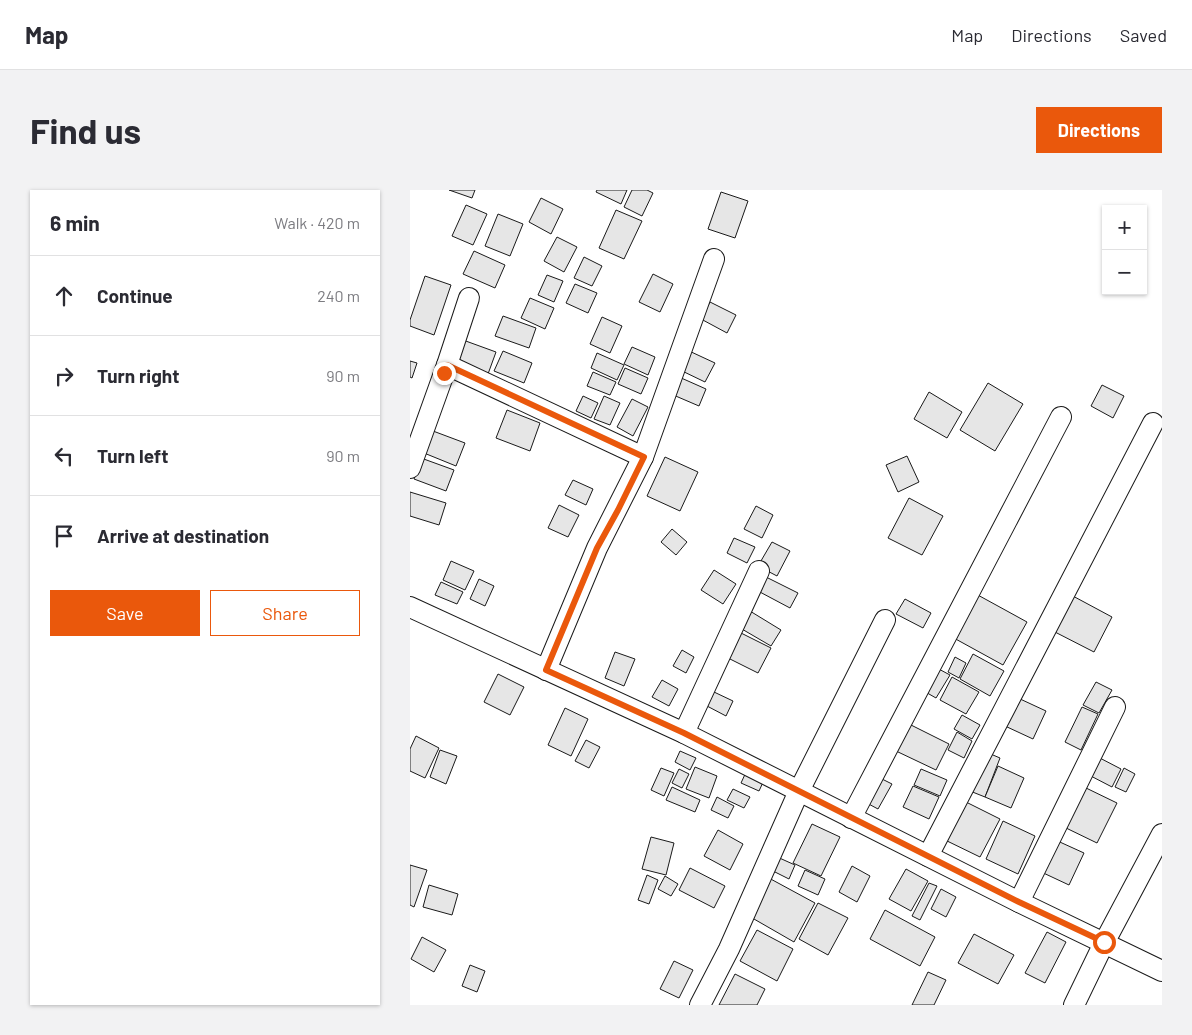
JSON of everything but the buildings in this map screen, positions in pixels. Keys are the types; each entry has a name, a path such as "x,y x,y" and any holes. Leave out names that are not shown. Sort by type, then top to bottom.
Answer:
{"street":[{"path":"546,670 597,548 644,457 714,258"},
{"path":"410,468 469,298"},
{"path":"447,365 644,457"},
{"path":"851,818 1061,417"},
{"path":"928,856 1153,423"},
{"path":"684,733 760,571"},
{"path":"410,607 684,733 1019,902 1162,971"},
{"path":"700,1005 729,950 798,791 885,620"},
{"path":"1019,902 1115,707"},
{"path":"1074,1005 1104,942 1162,834"}],"route":[{"path":"444,373 447,365 644,457 597,548 546,670 684,733 1019,902 1104,942"}]}
